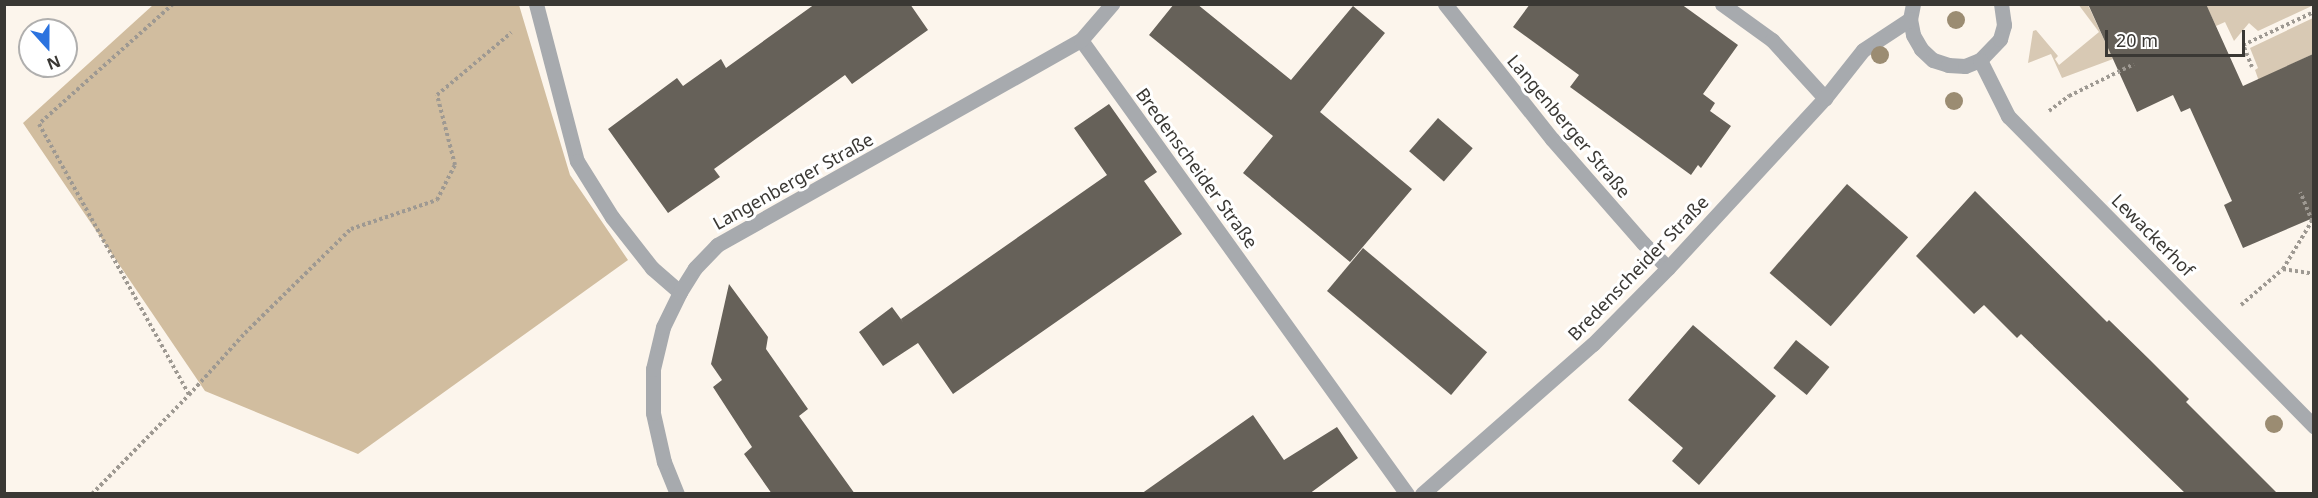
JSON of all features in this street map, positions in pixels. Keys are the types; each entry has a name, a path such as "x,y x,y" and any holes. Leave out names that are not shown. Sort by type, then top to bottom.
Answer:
{"street":[{"name":"Langenberger Straße","path":"677,494 664,462 653,413 653,369 663,327 695,268 717,245 1081,40 1112,4"},
{"name":"Langenberger Straße","path":"1445,4 1552,139 1643,243 1668,268"},
{"path":"1722,4 1773,40 1825,98"},
{"path":"1911,12 1912,35 1921,49 1933,60 1948,65 1965,66 1980,60 2000,39 2004,25 2001,4"},
{"path":"537,8 577,161 612,217 645,260 680,292"},
{"name":"Bredenscheider Straße","path":"1422,494 1593,344 1668,268 1825,98 1863,50 1911,12"},
{"name":"Bredenscheider Straße","path":"1081,40 1407,494"},
{"name":"Lewackerhof","path":"1980,60 2007,117 2313,426"}],"path":[{"path":"173,4 39,124 189,395"},
{"path":"92,494 189,395 245,333 351,229 436,200 455,165 437,96 537,8"},
{"path":"2252,67 2243,45 2313,12"},
{"path":"2046,113 2068,96 2111,78 2134,64"},
{"path":"2237,308 2283,269 2312,221 2300,192"},
{"path":"2283,269 2313,274"}],"shaded area":[{"path":"2078,4 2088,5 2113,59 2062,78 2051,54 2028,63 2033,31 2036,30 2058,56 2055,59 2059,65 2099,32"},
{"path":"153,5 519,5 570,175 628,260 358,454 205,391 23,123 73,78 78,78 78,73"},
{"path":"2206,5 2314,5 2258,31 2249,23 2234,41 2225,22 2216,26"},
{"path":"2313,18 2313,54 2279,70 2261,87 2255,70 2258,68 2250,48"}],"building":[{"path":"815,4 910,4 928,30 852,84 845,75 714,169 720,177 668,213 608,129 677,78 683,86 721,59 726,68"},
{"path":"1174,4 1197,4 1291,80 1353,6 1385,33 1320,112 1412,189 1350,262 1243,173 1273,136 1149,35"},
{"path":"1530,4 1681,4 1738,45 1703,94 1715,103 1710,111 1731,126 1701,168 1698,165 1691,175 1570,87 1579,75 1513,27"},
{"path":"2088,4 2206,4 2243,86 2313,54 2313,218 2243,248 2224,205 2232,201 2190,108 2181,112 2173,95 2137,112"},
{"path":"1109,104 1157,172 1144,181 1182,234 953,394 918,343 883,366 859,332 892,307 903,322 901,319 1107,175 1074,128"},
{"path":"1438,118 1473,148 1444,181 1409,151"},
{"path":"1847,184 1908,237 1831,326 1770,273"},
{"path":"1975,191 2107,322 2109,320 2189,399 2186,402 2278,494 2186,494 2021,334 2017,338 1984,305 1974,314 1916,256"},
{"path":"1363,248 1487,352 1451,395 1327,291"},
{"path":"729,284 768,337 766,349 808,409 799,416 855,494 772,494 744,454 752,447 713,387 722,380 711,364"},
{"path":"1693,325 1776,396 1699,485 1672,461 1683,448 1628,400"},
{"path":"1796,340 1829,367 1807,395 1773,368"},
{"path":"1253,415 1284,460 1337,427 1358,458 1309,494 1141,494"}]}
